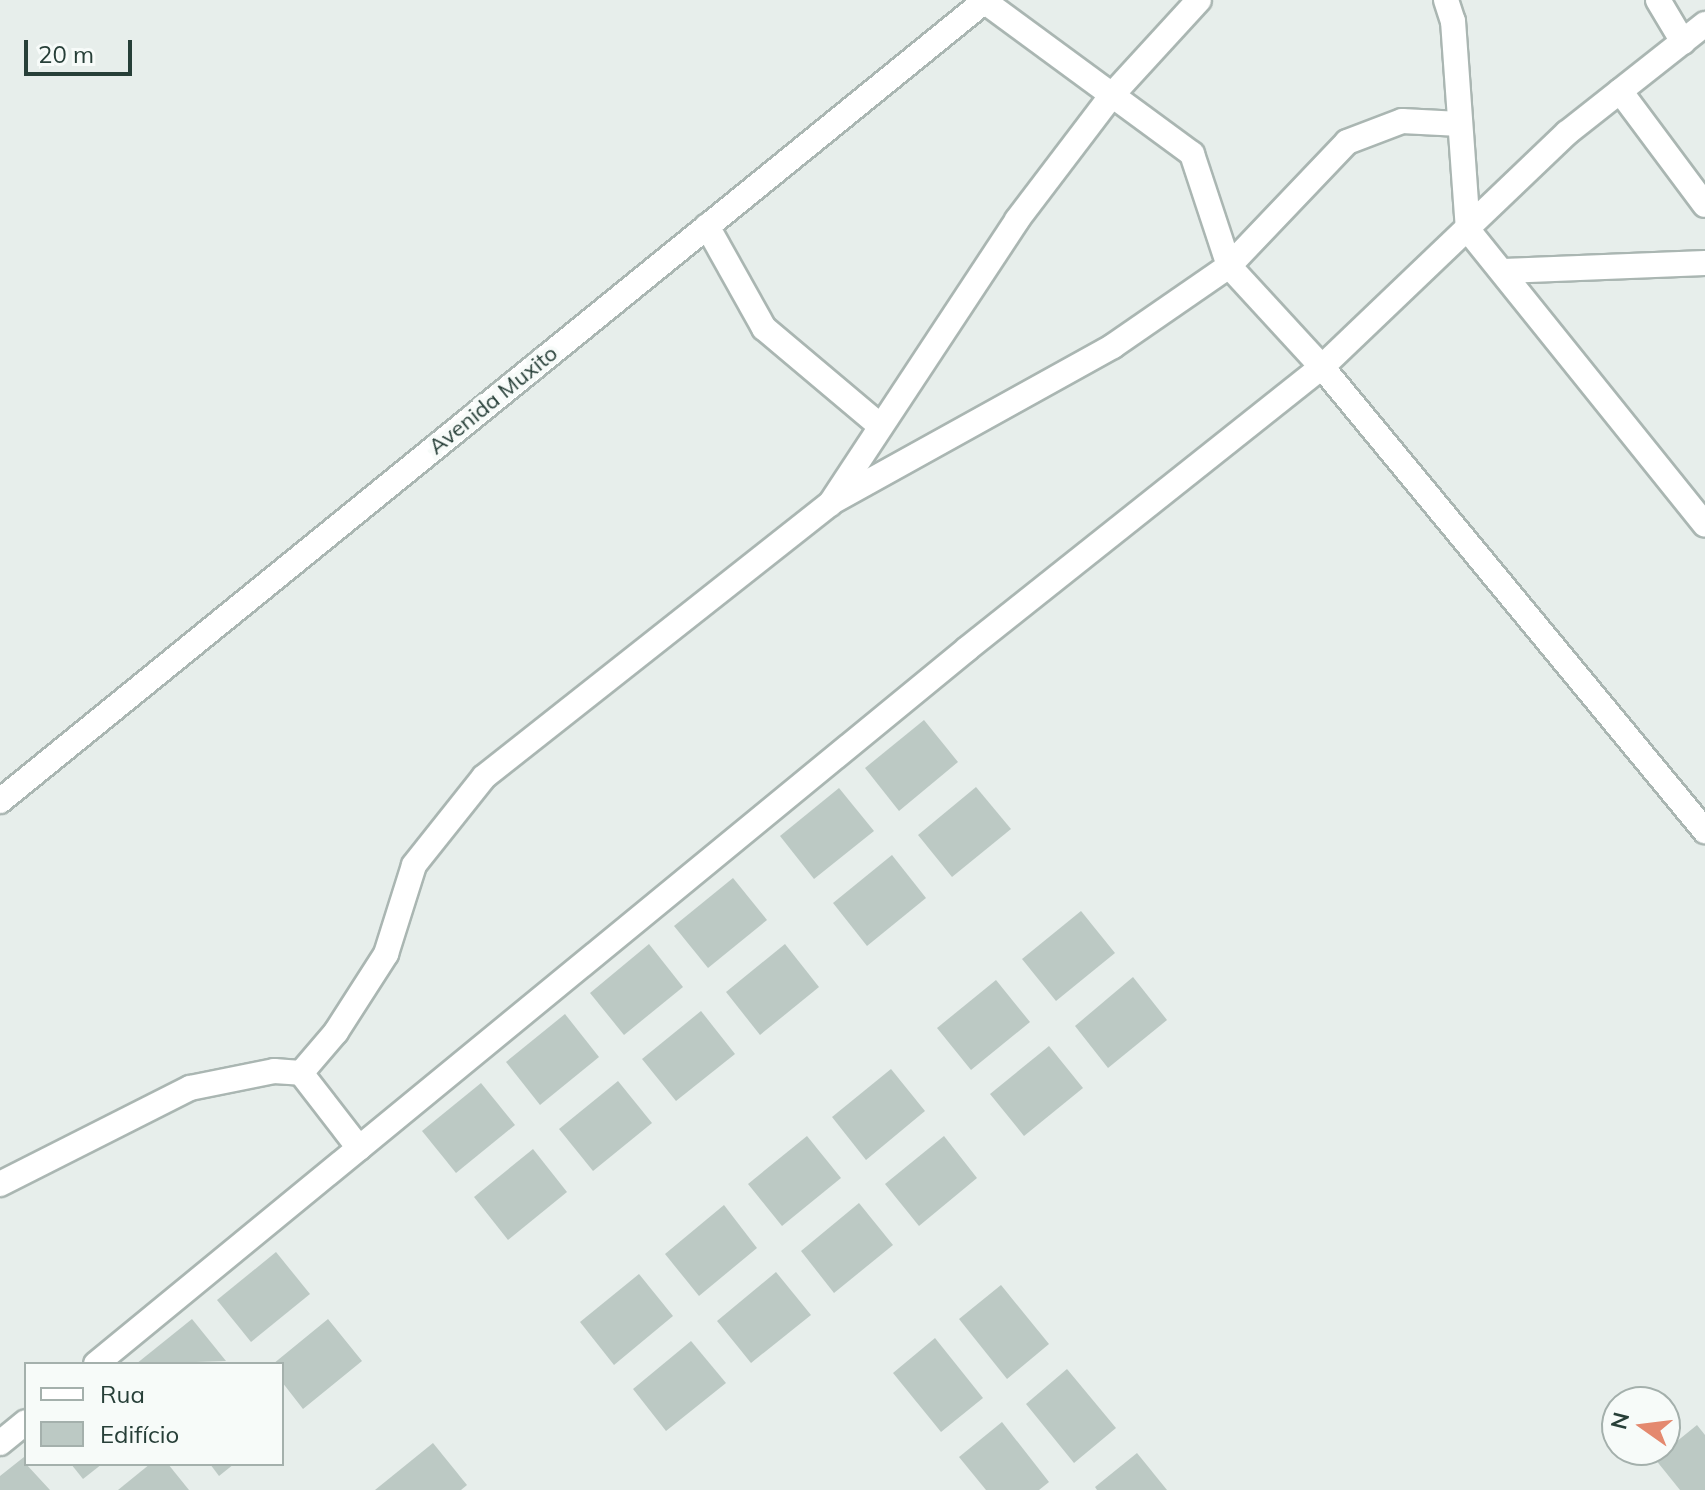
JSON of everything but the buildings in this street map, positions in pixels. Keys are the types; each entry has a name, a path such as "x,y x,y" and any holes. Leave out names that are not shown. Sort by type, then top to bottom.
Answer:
{"street":[{"path":"830,504 878,424 1017,220 1111,96 1199,0"},
{"path":"1446,0 1468,230 1705,525"},
{"path":"1658,0 1683,42"},
{"path":"985,1 1192,154 1229,266 1322,367 1705,831"},
{"name":"Avenida Muxito","path":"0,801 985,1"},
{"path":"98,1362 1322,367 1567,133 1705,24"},
{"path":"1620,91 1705,205"},
{"path":"301,1073 336,1032 386,954 414,865 484,777 830,504 1113,346 1229,266 1347,142 1402,121 1460,124"},
{"path":"707,226 764,328 878,424"},
{"path":"1504,271 1705,263"},
{"path":"0,1184 190,1088 274,1071 301,1073 359,1148"},
{"path":"0,1443 24,1424"}]}
